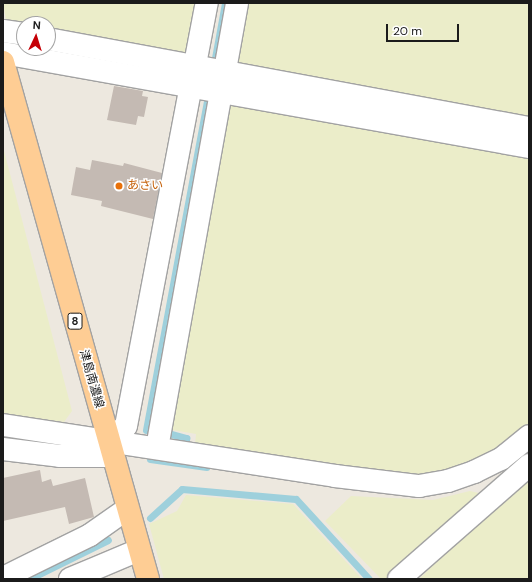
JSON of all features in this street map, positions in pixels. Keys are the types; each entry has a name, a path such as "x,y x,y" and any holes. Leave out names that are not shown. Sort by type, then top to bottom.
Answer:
{"main road":[{"name":"津島南濃線","path":"3,62 127,509 148,579"}],"street":[{"path":"110,448 126,426 207,3"},
{"path":"157,448 237,3"},
{"path":"3,31 16,33"},
{"path":"56,41 193,76 529,128"},
{"path":"3,62 193,76"},
{"path":"222,81 529,147"},
{"path":"3,425 110,448"},
{"path":"3,449 60,456 110,448 157,448 336,476 419,486 448,481 474,472 501,459 529,436"},
{"path":"399,579 529,465"},
{"path":"3,578 90,535 127,509"},
{"path":"70,579 140,550"}],"green space":[{"path":"3,3 196,3 186,59 56,35 56,16 16,16 16,26 7,26"},
{"path":"244,3 529,3 529,122 240,68 235,58"},
{"path":"224,102 529,153 529,425 474,463 428,477 342,468 195,445 196,434 167,429"},
{"path":"3,147 72,411 64,422 3,414"},
{"path":"529,474 529,579 419,579 474,526"},
{"path":"470,491 483,494 386,579 381,579 325,521 351,496 433,500"},
{"path":"186,495 293,504 362,579 164,579 149,524 177,511"}],"building":[{"path":"114,86 143,91 142,96 148,97 144,117 138,116 136,125 107,120"},
{"path":"92,160 123,166 124,163 162,173 153,219 101,206 102,201 71,195 76,167 90,170"},
{"path":"40,470 42,482 51,479 53,486 85,478 94,517 69,524 65,507 3,521 3,478"}],"waterway":[{"path":"215,58 225,3"},
{"path":"146,430 207,102"},
{"path":"171,434 186,438 186,444"},
{"path":"150,459 206,467"},
{"path":"150,518 182,489 296,499 369,579"},
{"path":"29,579 108,540"}],"place":[{"name":"あさい","path":"119,186"}]}
